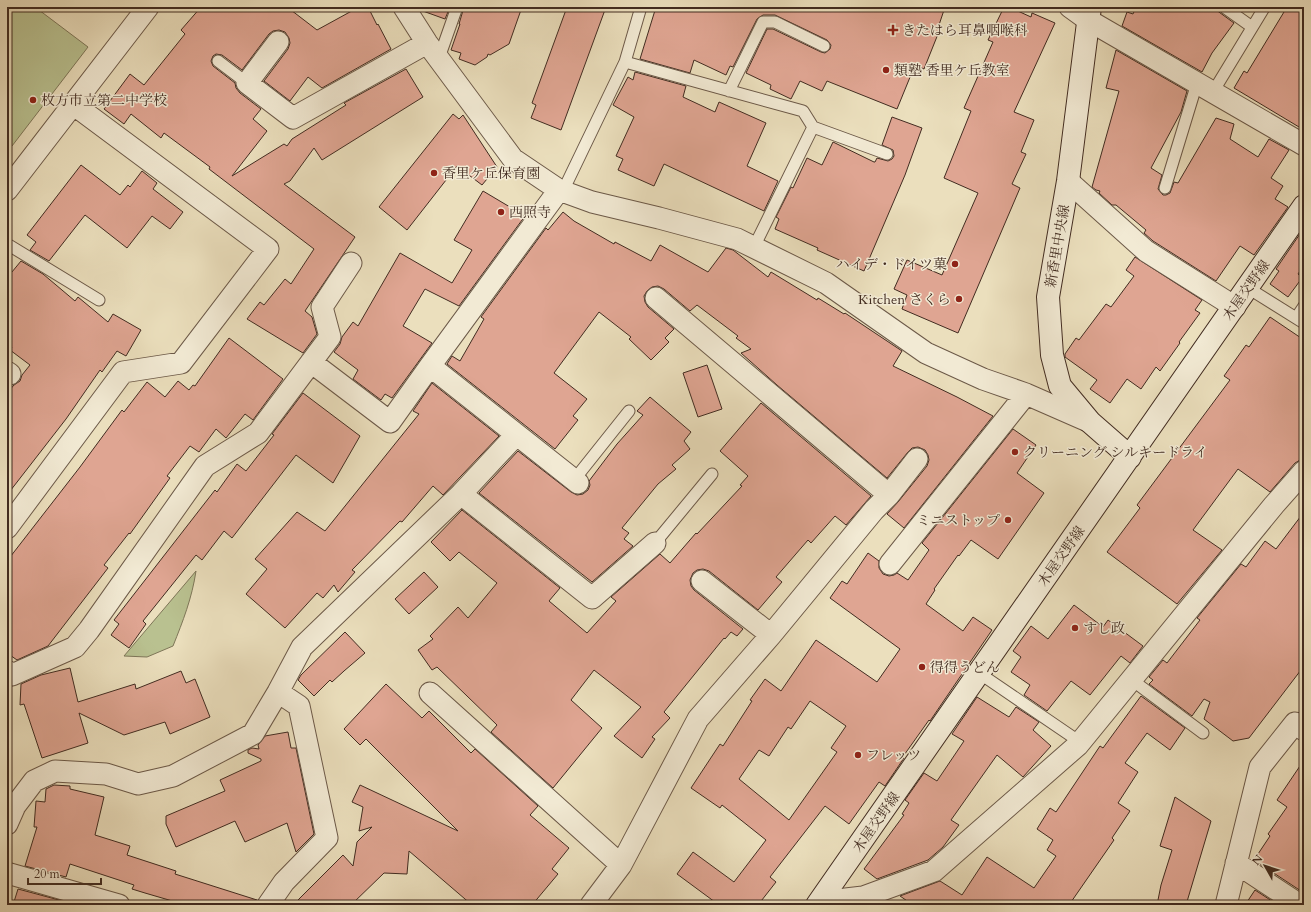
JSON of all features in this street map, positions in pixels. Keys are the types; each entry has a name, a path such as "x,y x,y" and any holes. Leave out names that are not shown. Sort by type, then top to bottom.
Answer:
{"main road":[{"name":"新香里中央線","path":"1089,13 1068,181 1048,298 1052,355 1060,386 1090,422 1130,457"},
{"name":"木屋交野線","path":"818,903 1304,206"}],"street":[{"path":"7,190 148,7"},
{"path":"404,7 433,50 513,159 561,191 592,202 737,239 826,283 926,353 983,379 1026,394 1090,422"},
{"path":"1070,7 1089,13 1205,88 1304,145"},
{"path":"278,42 247,83 293,118 433,50"},
{"path":"7,528 123,372 181,363 268,249 73,104"},
{"path":"1068,181 1146,251 1235,307"},
{"path":"310,362 390,422 561,191"},
{"path":"7,671 12,675 75,647 89,630 205,466 258,433 330,337 322,307 351,263"},
{"path":"656,298 889,495"},
{"path":"430,366 576,482"},
{"path":"890,564 1026,394"},
{"path":"7,824 15,806 34,781 55,771 106,774 138,784 174,776 253,734 302,647 461,494 516,435"},
{"path":"591,905 621,865 698,719 771,635 874,510 889,495 917,459"},
{"path":"818,903 867,901 934,871 1080,742 1274,505 1304,471"},
{"path":"461,494 592,598 655,543"},
{"path":"702,581 771,635"},
{"path":"268,905 284,882 326,838 299,706 278,692"},
{"path":"430,693 621,865"},
{"path":"1226,905 1260,767 1295,723 1304,730"},
{"path":"1236,863 1300,905"},
{"path":"7,873 82,900 119,905"}],"lane":[{"path":"433,50 457,7"},
{"path":"561,191 625,62 641,7"},
{"path":"1224,7 1252,27"},
{"path":"1164,188 1205,88 1252,27 1264,8"},
{"path":"729,91 763,22 775,22 824,46"},
{"path":"218,60 247,83"},
{"path":"625,62 803,111 813,127 887,154"},
{"path":"754,247 813,127"},
{"path":"7,244 99,300"},
{"path":"1248,288 1300,321 1304,306"},
{"path":"576,482 629,411"},
{"path":"655,543 712,474"},
{"path":"979,673 1080,742"},
{"path":"1132,680 1203,733"}],"green space":[{"name":"枚方市立第二中学校","path":"7,7 35,7 88,47 12,146 7,142"},
{"path":"196,571 190,600 173,646 147,657 124,656"}],"building":[{"path":"201,7 287,7 317,30 359,7 368,7 391,49 322,88 308,77 290,101 264,81 288,49 290,43 285,32 279,30 273,31 269,34 242,70 222,55 216,54 213,56 211,61 213,66 235,83 236,88 240,93 261,109 253,119 267,131 232,176 284,144 287,146 292,139 346,105 344,103 406,69 423,97 322,160 314,148 290,181 284,184 355,237 305,311 312,317 317,334 303,353 247,319 260,302 264,305 285,279 291,284 314,249 209,169 210,167 164,133 161,138 131,114 124,124 104,109 130,74 144,85 185,34 181,30"},
{"path":"420,7 450,7 445,19 420,10"},
{"path":"464,7 522,7 509,44 490,55 488,54 487,57 475,65 459,59 461,53 451,50"},
{"path":"567,7 606,7 561,130 531,118 536,105 532,103"},
{"path":"656,7 945,7 938,28 940,29 924,69 915,65 897,109 827,81 822,91 800,81 791,99 770,89 771,85 746,73 767,29 773,29 821,52 825,53 830,49 831,45 827,40 775,15 763,15 757,19 733,67 730,66 726,75 694,60 690,73 640,59"},
{"path":"1004,7 1009,7 1031,17 1032,13 1055,23 1014,112 1034,120 1021,152 1026,154 1012,184 1020,188 958,333 902,309 907,295 894,289 907,260 942,275 978,193 944,178 971,111 964,108 993,42 988,40"},
{"path":"1136,7 1212,7 1234,23 1212,53 1202,72 1122,26 1127,12 1133,14"},
{"path":"1287,7 1304,7 1304,130 1234,88 1244,71 1247,73"},
{"path":"1116,50 1187,91 1181,112 1151,168 1162,175 1158,189 1163,195 1170,193 1174,182 1178,183 1216,118 1234,124 1230,139 1258,157 1269,139 1289,150 1271,178 1283,186 1275,199 1288,207 1254,255 1240,246 1216,281 1153,241 1144,233 1146,230 1116,205 1112,205 1099,193 1100,191 1092,187 1119,91 1106,88"},
{"path":"635,72 686,86 683,97 715,112 719,102 766,123 747,166 778,181 764,211 664,164 654,186 618,170 623,159 616,156 634,117 613,105 628,77 633,80"},
{"path":"453,114 459,119 463,115 497,167 482,185 457,166 407,230 379,207"},
{"path":"892,117 922,128 905,175 864,271 775,229 779,219 776,217 791,187 793,188 807,158 822,165 833,142 874,162 877,158 888,161 892,159 894,156 893,150 882,145"},
{"path":"81,165 120,195 128,185 130,187 142,171 157,183 153,189 183,212 170,229 152,216 127,248 85,215 49,261 30,250 36,242 27,235"},
{"path":"483,191 525,216 459,306 425,289 403,326 432,343 392,398 385,394 381,400 353,379 358,370 334,352 340,344 342,337 353,322 358,326 400,253 452,283 472,250 454,240"},
{"path":"563,212 574,221 614,244 615,242 651,261 660,245 708,272 726,248 733,250 768,277 771,272 817,300 818,298 844,314 845,313 902,351 893,366 993,416 904,528 887,514 927,466 929,460 925,450 918,447 912,448 887,478 741,353 751,349 736,338 738,336 697,305 690,311 664,289 658,286 652,287 647,291 644,296 645,302 648,307 674,329 665,338 669,342 651,360 629,339 631,337 599,312 554,373 587,399 573,416 578,420 555,449 447,364 452,356 460,361 484,319 481,317 546,228 548,230"},
{"path":"1304,228 1304,265 1298,274 1302,278 1288,297 1270,284 1279,271 1276,269"},
{"path":"1135,257 1202,300 1195,310 1200,313 1160,371 1156,367 1141,389 1127,379 1110,403 1090,389 1097,380 1065,357 1065,354 1076,338 1079,340 1106,304 1111,307 1134,276 1126,270"},
{"path":"21,261 43,274 75,301 78,297 108,322 113,314 141,330 126,356 117,351 102,372 100,370 66,419 7,495 7,393 20,381 22,375 30,365 10,350 12,347 7,342 7,278"},
{"path":"1270,317 1304,340 1304,459 1295,463 1270,492 1238,469 1193,530 1222,550 1177,604 1107,552 1140,508 1137,505 1230,380 1224,376 1246,345 1249,347"},
{"path":"229,338 283,379 253,420 245,414 226,438 216,429 199,452 190,446 167,476 170,478 130,534 129,533 104,565 108,568 48,646 17,660 7,653 7,561 122,410 124,412 147,382 165,397 178,381 189,390 193,385 195,386"},
{"path":"707,365 722,409 698,417 683,373"},
{"path":"432,383 499,436 443,495 433,486 402,522 400,521 352,570 355,572 338,592 334,585 323,598 317,593 285,628 246,594 267,569 255,559 297,512 325,531 419,414 413,411"},
{"path":"303,393 360,436 333,483 296,455 232,538 224,531 202,560 196,555 143,621 146,624 129,648 111,635 119,624 114,620 215,490 217,492 237,464 246,471 274,435 272,434"},
{"path":"650,397 691,432 684,441 690,449 672,465 676,469 658,484 622,528 629,533 624,539 633,546 592,582 479,493 518,451 571,492 577,495 583,494 588,490 590,485 589,481 617,444 643,415 637,411"},
{"path":"761,403 871,496 846,525 835,516 811,543 808,540 776,577 782,582 758,610 709,571 703,569 697,570 693,573 690,580 691,586 694,590 743,629 737,636 731,632 725,639 724,638 664,712 670,718 652,737 655,739 642,758 614,736 641,707 594,670 571,700 602,728 553,788 491,732 497,725 437,667 432,670 418,650 433,639 430,636 458,607 468,618 497,583 459,552 450,561 431,542 462,510 560,588 549,601 587,633 616,601 611,597 660,554 670,563 696,533 697,534 742,486 740,485 748,476 720,451"},
{"path":"1013,429 1036,445 1017,473 1044,493 998,559 971,540 959,556 958,555 934,589 935,590 926,604 963,631 973,617 992,630 930,721 929,720 902,758 904,758 885,786 879,782 849,824 825,806 770,877 776,882 758,905 719,905 677,874 693,852 734,882 766,840 722,805 720,808 691,788 720,744 723,746 752,701 750,700 765,679 781,691 816,640 877,682 900,649 830,598 842,581 847,584 868,553 879,561 879,568 883,574 889,576 897,573 908,580 929,550 922,543","holes":["810,701 846,726 831,748 837,752 789,820 739,779 759,750 769,756 788,727 791,729"]},
{"path":"1304,512 1304,666 1249,738 1233,741 1204,719 1210,702 1204,699 1192,716 1149,684 1153,680 1149,677 1163,660 1167,663 1200,620 1197,618 1241,564 1246,567 1265,541 1276,549"},
{"path":"424,572 438,587 409,614 395,599"},
{"path":"1074,605 1103,627 1108,620 1143,646 1130,663 1121,656 1090,695 1071,681 1047,711 1024,695 1030,685 1011,672 1021,657 1013,651 1031,626 1048,639"},
{"path":"345,632 365,653 332,682 330,680 314,696 298,680 301,675"},
{"path":"70,668 78,702 135,684 136,689 181,671 186,683 195,679 210,717 170,734 165,722 124,735 79,713 88,743 42,758 24,704 20,705 21,684 41,675"},
{"path":"386,684 422,718 429,711 471,753 475,749 538,806 530,815 569,848 552,869 558,874 532,905 472,905 409,851 407,874 384,873 351,905 293,905 343,855 353,866 357,842 372,827 359,831 363,807 352,802 360,785 458,831 366,739 360,745 344,729"},
{"path":"1141,696 1185,728 1170,750 1147,733 1125,763 1138,772 1118,803 1130,811 1112,838 1114,840 1069,905 913,905 900,896 940,881 962,895 987,857 1034,888 1056,856 1047,850 1053,840 1037,829 1050,808 1056,812 1100,746 1103,748"},
{"path":"977,697 1009,717 1016,707 1039,722 1033,730 1051,746 1023,777 997,755 951,820 959,825 943,847 928,860 877,879 864,869 904,815 902,814 909,803 905,800 924,773 937,781 964,741 952,734"},
{"path":"288,732 291,748 296,748 314,834 296,852 287,823 245,842 235,821 176,847 166,824 166,816 225,791 220,780 261,761 261,759 248,753 248,750 252,748 259,749 258,745 265,736"},
{"path":"1304,760 1304,893 1254,860 1270,836 1268,834 1287,807 1277,800"},
{"path":"54,785 70,786 70,789 104,797 95,835 130,846 127,855 176,871 175,874 257,900 256,905 186,905 132,889 134,885 70,864 66,877 25,866 37,827 34,827 36,801 45,802 46,789"},
{"path":"1175,797 1211,821 1186,905 1157,905 1161,885 1172,850 1160,846"},
{"path":"18,889 59,900 57,905 13,905"},
{"path":"1255,890 1278,905 1245,905"}],"place":[{"name":"きたはら耳鼻咽喉科","path":"893,30"},
{"name":"類塾 香里ケ丘教室","path":"886,70"},
{"name":"枚方市立第二中学校","path":"33,100"},
{"name":"香里ケ丘保育園","path":"434,173"},
{"name":"西照寺","path":"501,212"},
{"name":"ハイデ・ドイツ菓","path":"955,264"},
{"name":"Kitchen さくら","path":"959,299"},
{"name":"クリーニング シルキードライ","path":"1015,452"},
{"name":"ミニストップ","path":"1008,520"},
{"name":"すし政","path":"1075,628"},
{"name":"得得うどん","path":"922,667"},
{"name":"フレッツ","path":"858,755"}]}
